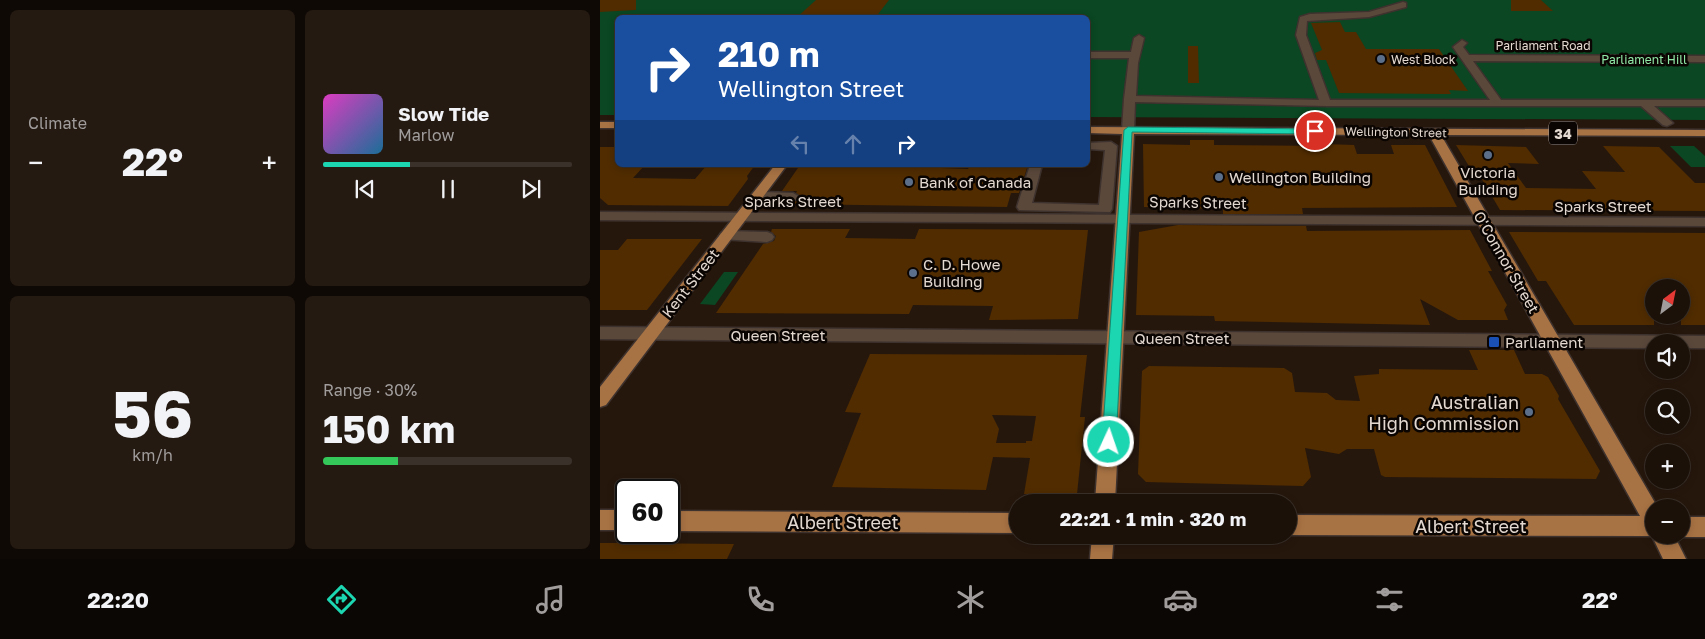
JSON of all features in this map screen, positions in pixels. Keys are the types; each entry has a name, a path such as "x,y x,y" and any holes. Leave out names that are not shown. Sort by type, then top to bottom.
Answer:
{"main road":[{"path":"600,125 615,126"},
{"name":"Wellington Street","path":"1090,130 1705,133"},
{"path":"1105,494 1128,130"},
{"path":"600,131 615,131"},
{"name":"O'Connor Street","path":"1434,133 1645,505"},
{"name":"Kent Street","path":"600,400 780,167"},
{"path":"600,520 615,520"},
{"name":"Albert Street","path":"680,521 1009,523"},
{"name":"Albert Street","path":"1297,525 1645,526"},
{"path":"1690,527 1705,527"},
{"path":"1101,559 1102,544"},
{"path":"1667,544 1675,559"}],"street":[{"path":"1326,103 1301,34 1303,19 1367,15 1386,12 1403,5"},
{"path":"1128,130 1129,99 1139,38"},
{"path":"1462,43 1458,47 1498,102"},
{"path":"1090,55 1135,55"},
{"name":"Parliament Road","path":"1466,58 1705,59"},
{"path":"1129,99 1326,103 1705,103"},
{"path":"1644,103 1667,124"},
{"path":"1035,167 1024,207 1105,208 1111,146 1090,146"},
{"path":"758,196 793,197"},
{"name":"Sparks Street","path":"600,216 1705,222"},
{"path":"726,236 767,237"},
{"name":"Queen Street","path":"600,334 1705,342"}],"green space":[{"name":"Parliament Hill","path":"600,0 1705,0 1705,120 1090,117 1090,15 615,15 615,115 600,115"},
{"path":"1670,146 1694,146 1705,156 1705,167 1691,167"},
{"path":"724,272 738,272 715,305 700,304"}],"building":[{"path":"600,0 636,0 636,10 600,12"},
{"path":"816,0 889,0 877,15 799,15"},
{"path":"1511,0 1541,0 1553,11 1511,11"},
{"name":"West Block","path":"1340,22 1345,32 1356,32 1366,49 1439,49 1468,91 1449,90 1451,94 1339,93 1326,60 1317,60 1315,53 1322,50 1311,23"},
{"path":"1188,46 1198,46 1199,83 1188,83"},
{"path":"1190,140 1214,140 1214,145 1354,145 1357,154 1394,154 1391,145 1425,145 1457,207 1302,208 1303,214 1223,214 1223,209 1144,207 1143,144 1190,145"},
{"path":"1456,145 1526,147 1539,164 1508,163 1526,188 1596,189 1582,171 1625,172 1603,146 1659,147 1695,183 1705,183 1705,211 1500,210 1480,176 1475,176"},
{"path":"600,147 615,147 615,167 643,167 633,178 695,179 705,167 754,167 747,176 748,179 728,206 608,205 600,198"},
{"name":"Bank of Canada","path":"799,167 942,167 968,169 969,167 1027,167 1019,193 1011,193 1007,207 788,204 802,198 796,193 797,191 782,191"},
{"path":"1178,225 1306,226 1307,231 1470,230 1492,271 1488,271 1507,305 1504,310 1508,320 1458,320 1420,299 1430,325 1215,321 1214,316 1136,315 1139,232"},
{"name":"C. D. Howe Building","path":"772,229 850,229 845,238 915,239 919,229 1088,230 1078,319 989,320 993,306 913,305 909,314 716,313 763,244 774,241 776,236 771,232"},
{"path":"1509,232 1705,233 1705,325 1681,325 1690,324 1690,279 1645,279 1645,324 1654,325 1574,325 1546,281 1538,281"},
{"path":"627,239 702,239 647,310 600,310 600,250 618,250"},
{"path":"1469,350 1514,350 1525,374 1542,374 1548,377 1559,396 1558,399 1600,471 1596,479 1385,477 1381,475 1374,449 1347,449 1339,454 1305,448 1311,477 1303,486 1146,482 1138,474 1142,371 1149,366 1284,368 1292,373 1295,392 1327,393 1336,400 1360,401 1354,376 1379,374 1379,369 1478,370"},
{"path":"870,354 1087,355 1080,417 1085,417 1077,494 1024,494 1030,458 993,457 986,490 832,487 861,413 845,412","holes":["992,415 1036,416 1032,441 1026,441 1026,443 996,443 999,429"]},
{"path":"600,543 734,544 727,559 600,559"}],"place":[{"name":"West Block","path":"1381,59"},
{"name":"Victoria Building","path":"1488,155"},
{"name":"Wellington Building","path":"1219,177"},
{"name":"Bank of Canada","path":"909,182"},
{"name":"C. D. Howe Building","path":"913,273"},
{"name":"Parliament","path":"1494,342"},
{"name":"Australian High Commission","path":"1529,412"}],"route":[{"path":"1109,442 1128,130 1315,131"}]}
